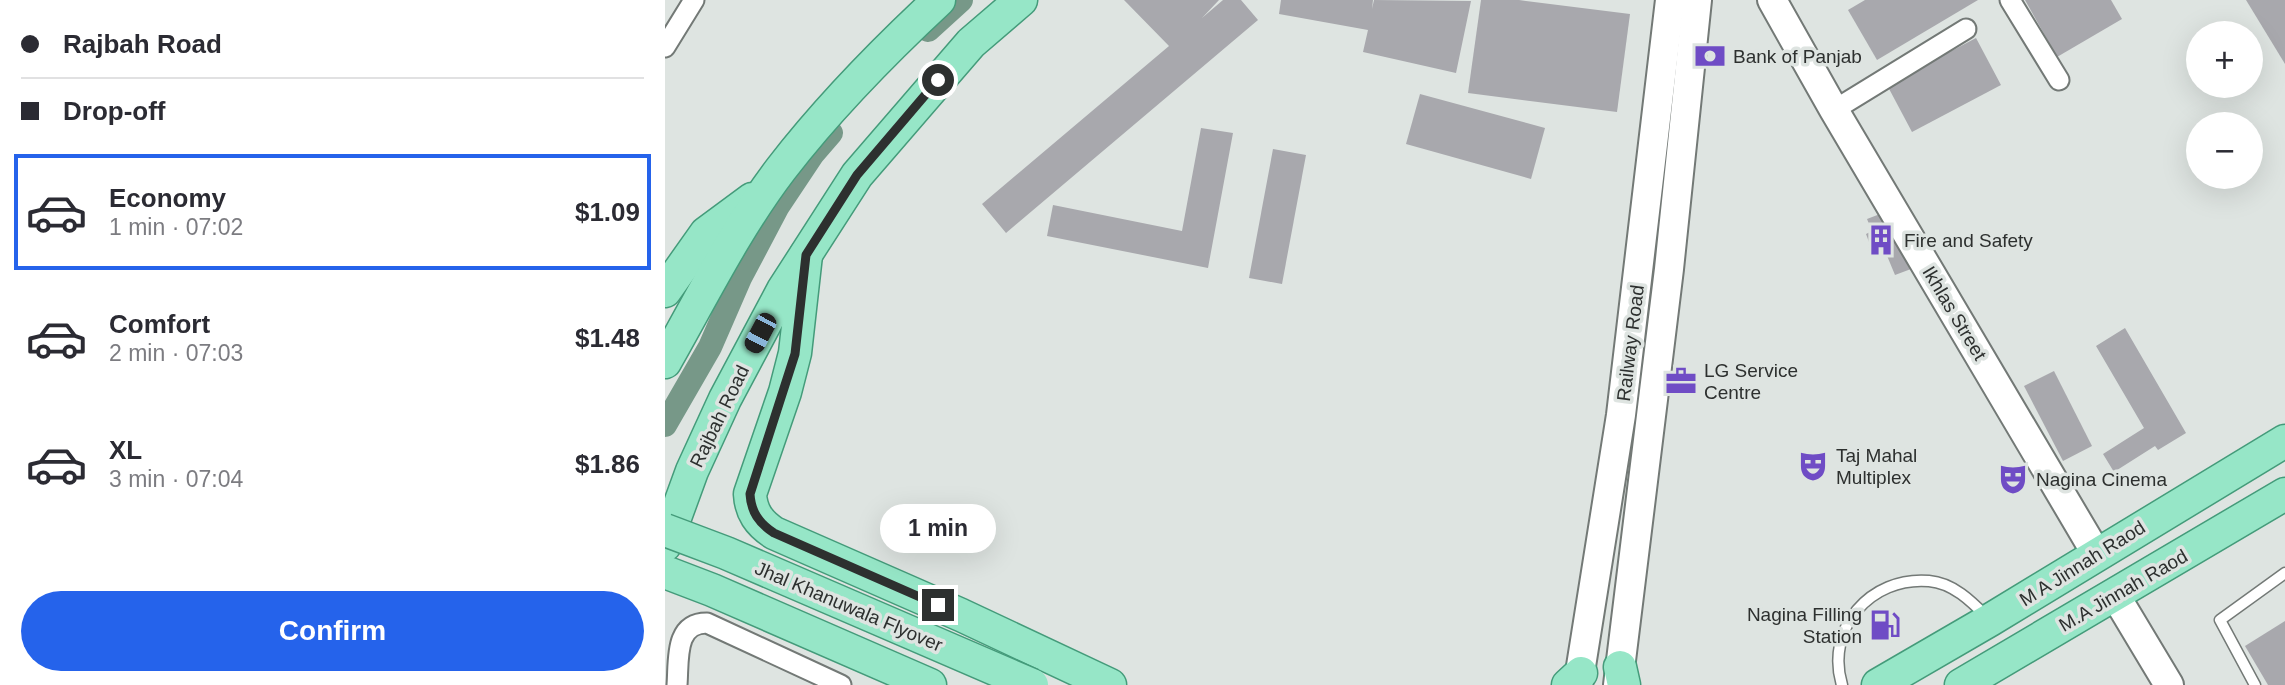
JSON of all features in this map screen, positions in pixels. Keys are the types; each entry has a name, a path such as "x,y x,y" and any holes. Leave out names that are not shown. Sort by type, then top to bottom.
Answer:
{"main road":[{"path":"665,362 734,241 781,169 839,102 939,0"},
{"name":"Rajbah Road","path":"665,545 692,471 725,399 783,290 857,175 971,43 1021,0"},
{"name":"Railway Road","path":"1576,681 1621,415 1670,0"},
{"name":"Railway Road","path":"1621,679 1697,0"},
{"name":"Ikhlas Street","path":"1772,0 1834,110 2096,553"},
{"path":"665,291 706,233 769,186"},
{"path":"806,255 795,354 750,494 758,520 774,533 961,615 1110,685"},
{"name":"M A Jinnah Raod","path":"1878,685 2285,441"},
{"name":"M.A Jinnah Raod","path":"1961,685 2285,495"},
{"name":"Jhal Khanuwala Flyover","path":"665,530 726,553 1032,685"},
{"name":"Jhal Khanuwala Flyover","path":"665,572 930,685"},
{"path":"2115,594 2169,685"}],"street":[{"path":"665,47 694,0"},
{"path":"2010,0 2059,80"},
{"path":"1834,110 1966,29"},
{"path":"677,685 680,648 686,631 696,623 707,623 841,685"}],"lane":[{"path":"2255,685 2220,620 2285,573"},
{"path":"1842,685 1836,668 1842,632 1863,602 1894,584 1930,581 1964,594 1990,620"}],"building":[{"path":"1124,0 1219,0 1202,18 1223,0 1241,0 1258,20 1006,233 982,204 1169,46"},
{"path":"1281,0 1373,0 1372,9 1374,0 1471,1 1456,73 1363,52 1368,30 1279,14"},
{"path":"1481,0 1519,0 1630,14 1617,112 1468,93"},
{"path":"1865,0 1978,0 1877,60 1848,10"},
{"path":"2025,0 2111,0 2122,19 2057,57"},
{"path":"2246,0 2285,0 2285,64 2263,28 2263,21 2259,21"},
{"path":"1976,38 2001,85 1912,132 1887,85"},
{"path":"1420,94 1545,128 1531,179 1406,144"},
{"path":"1201,128 1233,133 1208,268 1047,236 1053,205 1182,231"},
{"path":"1273,149 1306,155 1282,284 1249,278"},
{"name":"Fire and Safety","path":"1880,214 1911,269 1895,275 1883,246 1872,250 1866,234 1872,231 1867,219"},
{"path":"2125,328 2186,433 2158,450 2155,446 2114,472 2103,454 2144,428 2096,346"},
{"path":"2054,371 2092,446 2063,461 2024,386"},
{"path":"2285,621 2285,685 2268,685 2245,646"}],"waterway":[{"path":"928,30 961,0"},
{"path":"665,425 710,347 740,278 778,206 812,155 831,133"}],"place":[{"name":"Bank of Panjab","path":"1710,56"},
{"name":"Fire and Safety","path":"1881,240"},
{"name":"LG Service Centre","path":"1681,381"},
{"name":"Taj Mahal Multiplex","path":"1813,466"},
{"name":"Nagina Cinema","path":"2013,479"},
{"name":"Nagina Filling Station","path":"1885,625"}],"route":[{"path":"938,80 857,175 806,255 795,354 785,392 750,494 753,511 758,520 774,533 938,605"}]}
